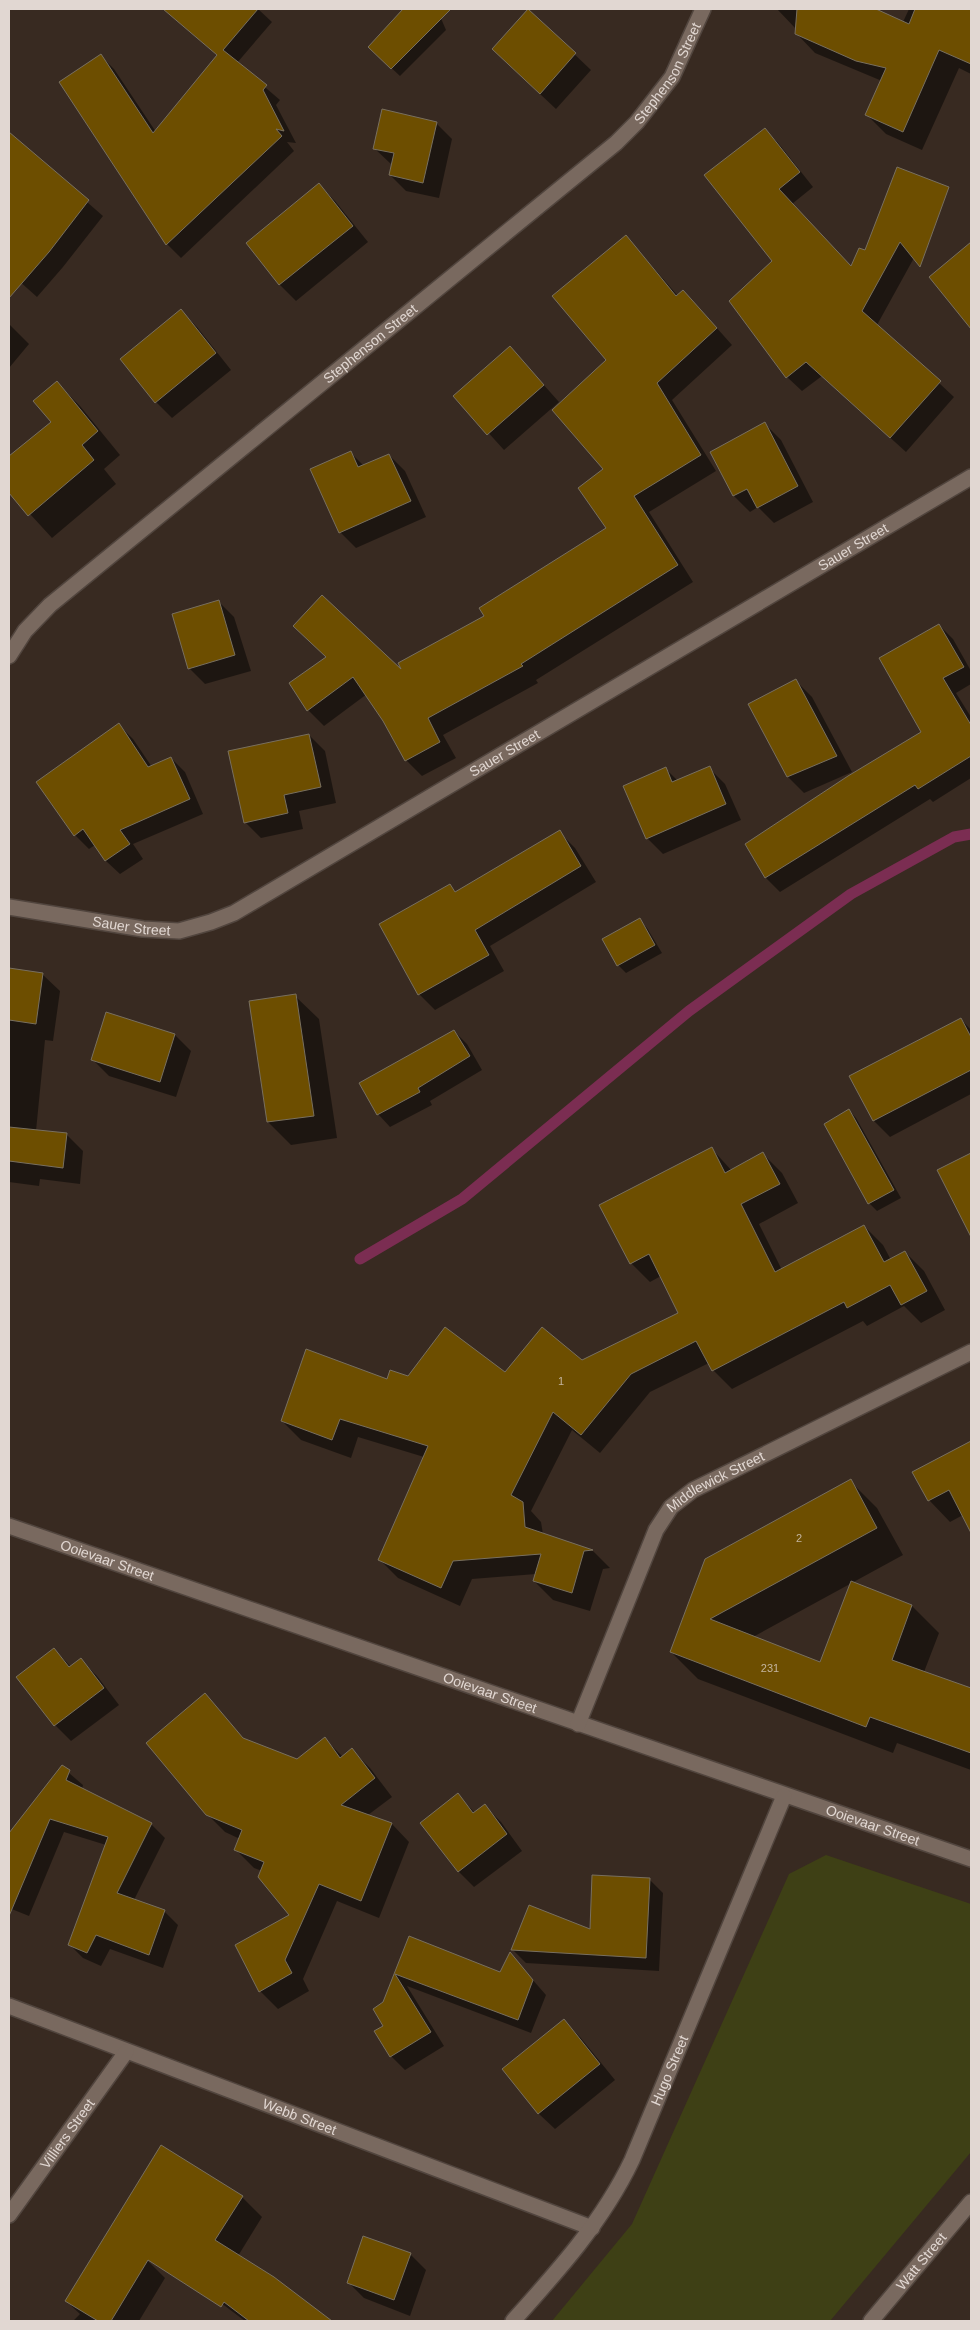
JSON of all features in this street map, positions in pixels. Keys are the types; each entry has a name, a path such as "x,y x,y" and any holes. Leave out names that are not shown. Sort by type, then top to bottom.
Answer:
{"street":[{"name":"Stephenson Street","path":"9,656 25,631 50,605 616,142 637,122 672,77 703,9"},
{"name":"Sauer Street","path":"9,907 143,929 180,931 234,913 971,477"},
{"name":"Middlewick Street","path":"578,1724 656,1530 671,1507 693,1490 971,1352"},
{"name":"Ooievaar Street","path":"9,1526 784,1796 971,1859"},
{"name":"Hugo Street","path":"513,2321 592,2228 618,2189 632,2160 784,1796"},
{"name":"Webb Street","path":"9,2006 592,2228"},
{"name":"Villiers Street","path":"9,2215 126,2052"},
{"name":"Watt Street","path":"871,2321 971,2202"}],"shaded area":[{"path":"826,1855 971,1904 971,2152 830,2321 552,2321 632,2224 789,1874"}],"building":[{"path":"163,9 258,9 223,50 267,85 263,90 284,131 276,129 282,136 166,245 59,82 101,54 153,133 217,55"},
{"path":"403,9 451,9 391,69 368,47"},
{"path":"528,9 576,53 540,94 492,49"},
{"path":"797,9 876,9 909,24 915,9 971,9 971,64 939,50 903,132 865,115 886,68 856,61 795,34"},
{"path":"382,109 437,122 423,183 389,175 394,153 373,149"},
{"path":"765,128 800,172 779,189 851,266 859,248 865,250 897,167 949,187 920,267 900,242 862,311 941,381 890,438 806,362 786,378 729,301 772,261 704,175"},
{"path":"9,132 89,200 49,252 9,298"},
{"path":"319,183 353,226 279,285 246,243"},
{"path":"626,235 676,296 683,290 717,328 657,383 701,455 634,496 678,565 521,664 523,666 428,718 440,742 405,761 383,721 353,677 307,711 289,683 326,657 293,626 322,595 401,669 398,663 484,616 479,608 606,528 578,488 603,469 552,410 606,360 552,296"},
{"path":"971,242 971,329 929,277"},
{"path":"181,309 216,353 155,403 120,359"},
{"path":"510,346 544,385 487,435 453,396"},
{"path":"57,381 98,431 82,445 94,460 28,516 9,493 9,456 51,422 33,401"},
{"path":"765,422 798,486 757,508 747,489 733,496 710,452"},
{"path":"351,451 358,467 389,454 411,501 339,533 310,469"},
{"path":"219,600 235,655 188,669 172,614"},
{"path":"939,624 964,667 943,678 971,725 971,756 918,789 915,785 765,878 745,844 848,776 921,732 879,658"},
{"path":"796,679 837,756 787,777 748,704"},
{"path":"119,723 148,767 171,757 190,799 120,830 130,844 105,861 83,829 74,836 36,782"},
{"path":"309,734 321,787 284,795 288,813 244,823 228,751"},
{"path":"710,766 726,804 646,839 623,786 666,767 672,782"},
{"path":"560,830 581,866 475,930 489,955 418,995 379,924 450,884 455,892"},
{"path":"640,918 655,945 617,966 602,939"},
{"path":"9,968 43,973 36,1024 9,1020"},
{"path":"296,994 314,1116 267,1122 249,1001"},
{"path":"106,1012 175,1034 160,1082 91,1060"},
{"path":"961,1018 971,1037 971,1070 873,1121 849,1076"},
{"path":"454,1030 470,1056 418,1088 420,1092 377,1115 359,1083"},
{"path":"849,1109 894,1190 868,1204 824,1124"},
{"path":"9,1127 67,1133 63,1168 9,1161"},
{"path":"712,1147 725,1173 763,1152 780,1184 741,1204 775,1272 864,1225 884,1262 905,1251 927,1291 901,1305 890,1285 847,1308 844,1302 712,1371 696,1341 631,1374 581,1435 553,1412 511,1495 523,1502 525,1527 593,1550 584,1551 572,1593 533,1581 541,1554 453,1561 441,1588 378,1560 428,1446 340,1419 332,1440 281,1421 306,1349 387,1379 390,1370 408,1376 445,1327 505,1372 542,1327 582,1360 678,1313 649,1254 630,1264 599,1205"},
{"path":"971,1153 971,1237 937,1170"},
{"path":"971,1441 971,1533 949,1490 928,1501 912,1472"},
{"path":"851,1479 877,1528 710,1619 820,1662 851,1581 912,1605 892,1660 971,1688 971,1753 870,1717 866,1727 670,1652 705,1559"},
{"path":"54,1648 69,1667 81,1658 104,1688 54,1726 16,1677"},
{"path":"205,1693 243,1738 297,1759 325,1737 340,1758 352,1748 375,1778 341,1805 392,1823 361,1901 319,1884 285,1960 292,1973 259,1992 235,1945 289,1915 258,1877 264,1862 234,1850 242,1830 206,1815 146,1743"},
{"path":"62,1765 70,1770 66,1780 152,1823 117,1893 165,1910 149,1955 96,1935 87,1953 68,1945 108,1837 50,1819 9,1916 9,1833"},
{"path":"458,1793 473,1813 485,1804 507,1834 458,1872 420,1823"},
{"path":"592,1875 650,1878 646,1958 511,1950 529,1905 590,1929"},
{"path":"409,1936 500,1972 510,1952 533,1980 518,2020 395,1974 431,2032 390,2057 374,2031 383,2026 373,2009 383,2002"},
{"path":"564,2019 600,2064 538,2114 502,2069"},
{"path":"161,2145 243,2196 215,2240 274,2277 332,2321 249,2321 224,2302 221,2307 148,2260 111,2321 98,2321 65,2301"},
{"path":"363,2236 411,2253 394,2300 347,2283"}],"waterway":[{"path":"360,1259 462,1199 689,1011 851,894 954,837 971,834"}]}
